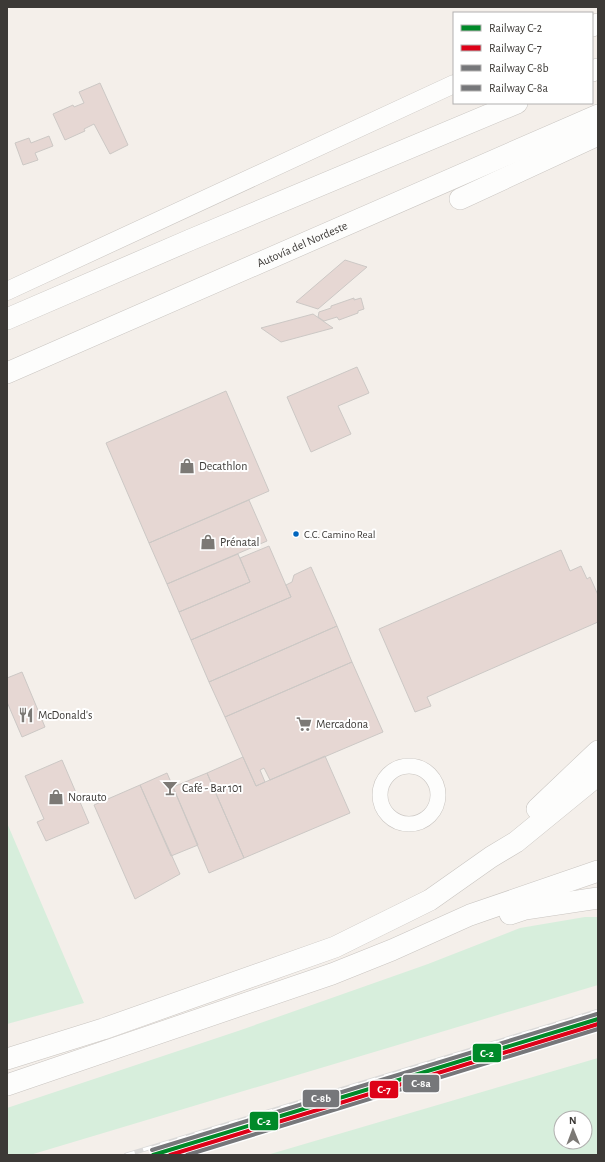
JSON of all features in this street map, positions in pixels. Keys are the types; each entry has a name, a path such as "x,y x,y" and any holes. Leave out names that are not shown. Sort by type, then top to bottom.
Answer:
{"highway":[{"path":"7,319 190,240 515,104"},
{"name":"Autovía del Nordeste","path":"7,373 598,115"},
{"path":"460,199 598,135"},
{"path":"491,857 511,834 598,751"},
{"path":"7,1059 104,1029 335,947 430,900 491,857 516,842 598,775"},
{"path":"7,1085 332,974 392,950 470,915 598,872"},
{"path":"392,950 525,909 598,898"}],"main road":[{"path":"7,292 453,84"}],"green space":[{"path":"7,823 84,1003 7,1024"},
{"path":"585,917 598,917 598,985 30,1155 7,1155 7,1108 238,1031 428,964 520,928"},
{"path":"598,1058 598,1155 267,1155"}],"building":[{"path":"100,83 128,145 110,154 94,124 84,129 85,131 65,140 53,114 73,105 74,107 84,103 79,92"},
{"path":"49,136 53,146 35,153 38,160 23,165 15,143 29,138 31,143"},
{"path":"345,260 367,267 318,309 296,302"},
{"path":"354,298 354,300 361,298 364,309 358,311 358,313 339,320 337,317 324,321 318,317 319,312"},
{"path":"313,314 333,328 281,342 261,328"},
{"path":"357,367 369,393 338,406 351,434 311,452 287,397"},
{"name":"Decathlon","path":"226,391 269,491 149,543 106,443"},
{"name":"Prénatal","path":"249,500 267,541 167,584 149,543"},
{"path":"269,546 291,597 191,640 179,612 250,582 240,558"},
{"path":"561,550 570,571 581,566 587,579 590,577 598,595 598,622 427,697 431,706 415,712 379,629"},
{"path":"238,554 250,582 179,612 167,584"},
{"path":"311,567 337,626 209,682 191,640 291,597 286,585 292,582 294,575"},
{"path":"337,626 352,662 225,717 209,682"},
{"name":"Mercadona","path":"352,662 383,732 270,780 264,768 260,770 265,782 256,786 225,717"},
{"name":"McDonald's","path":"22,672 45,727 22,737 7,702 7,678"},
{"path":"325,756 350,813 244,858 207,773 243,757 256,786"},
{"name":"Norauto","path":"62,760 89,823 46,841 37,822 44,819 25,776"},
{"path":"167,773 198,845 171,856 140,785"},
{"path":"207,773 244,858 209,873 173,787"},
{"path":"140,785 180,874 135,899 94,805"}],"railway":[{"path":"126,1155 598,1011"}],"rail line":[{"name":"C-8b","path":"152,1150 597,1014"},
{"name":"C-2","path":"153,1155 598,1019"},
{"name":"C-7","path":"170,1155 598,1024"},
{"name":"C-8a","path":"187,1155 598,1029"}],"place":[{"name":"Decathlon","path":"187,466"},
{"name":"C.C. Camino Real","path":"296,534"},
{"name":"Prénatal","path":"208,542"},
{"name":"McDonald's","path":"26,715"},
{"name":"Mercadona","path":"304,724"},
{"name":"Café - Bar 101","path":"170,788"},
{"name":"Norauto","path":"56,797"}]}
